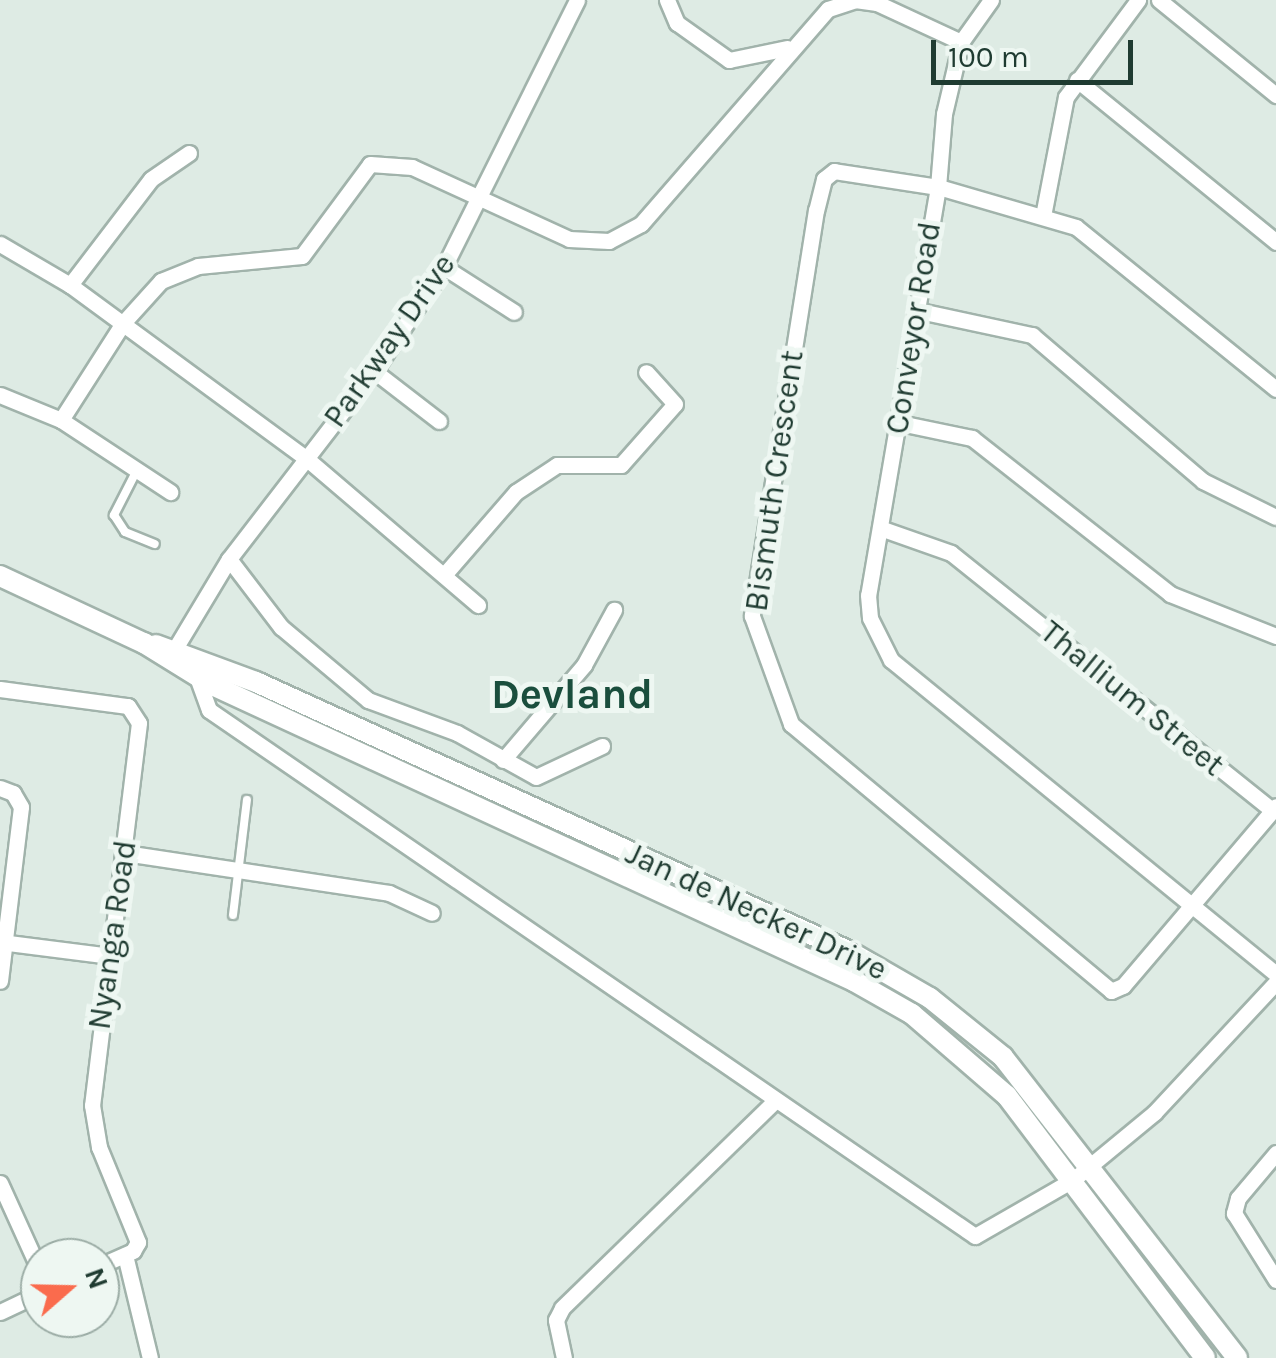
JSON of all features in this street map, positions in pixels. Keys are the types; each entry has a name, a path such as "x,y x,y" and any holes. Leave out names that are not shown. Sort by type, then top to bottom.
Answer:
{"main road":[{"name":"Jan de Necker Drive","path":"0,576 892,974 1003,1057 1091,1164 1237,1358"},
{"name":"Jan de Necker Drive","path":"171,654 196,677 884,997 962,1052 1074,1180 1205,1358"}],"street":[{"name":"Parkway Drive","path":"171,654 229,559 374,371 444,267 577,0"},
{"path":"667,0 677,24 729,60 787,48"},
{"name":"Conveyor Road","path":"991,0 961,42 944,114 938,187 869,607 891,660 1190,909"},
{"path":"1043,216 1062,114 1077,80 1138,0"},
{"path":"1160,0 1276,95"},
{"path":"61,420 123,324 170,274 302,256 373,164 412,167 568,239 608,241 635,231 787,48 829,4 877,3 961,42"},
{"path":"1077,80 1276,242"},
{"path":"70,285 151,179 190,153"},
{"name":"Bismuth Crescent","path":"938,187 843,169 824,180 756,577 754,630 764,661 791,724 1107,988 1124,986 1190,909"},
{"path":"938,187 967,200 1043,216 1086,234 1276,390"},
{"path":"0,244 70,285 307,459 478,605"},
{"path":"444,267 514,312"},
{"path":"915,310 1032,335 1202,481 1276,517"},
{"path":"374,371 439,421"},
{"path":"444,576 516,492 557,464 621,465 675,404 646,372"},
{"path":"0,395 61,420 170,492"},
{"path":"900,422 972,438 1170,594 1276,636"},
{"name":"Thallium Street","path":"880,528 951,553 1274,808 1190,909"},
{"path":"229,559 281,628 331,674 368,700 458,733 503,760 544,778 602,746"},
{"path":"503,760 584,665 614,610"},
{"path":"196,677 210,710 438,861 775,1101 974,1236 1074,1180 1179,1091 1276,978 1190,909"},
{"name":"Nyanga Road","path":"0,689 123,704 135,712 125,853 92,1105 99,1147 137,1234 136,1248 125,1255 150,1358"},
{"path":"0,788 13,793 21,807 0,981"},
{"path":"125,853 389,893 432,914"},
{"path":"2,942 111,956"},
{"path":"564,1358 556,1320 562,1308 775,1101"},
{"path":"1276,1153 1238,1198 1234,1213 1276,1280"},
{"path":"2,1192 24,1238"},
{"path":"120,1257 125,1255"}],"lane":[{"path":"138,470 114,514 121,530 155,544"},
{"path":"233,915 248,800"}],"district":[{"name":"Devland","path":"572,694"}]}
